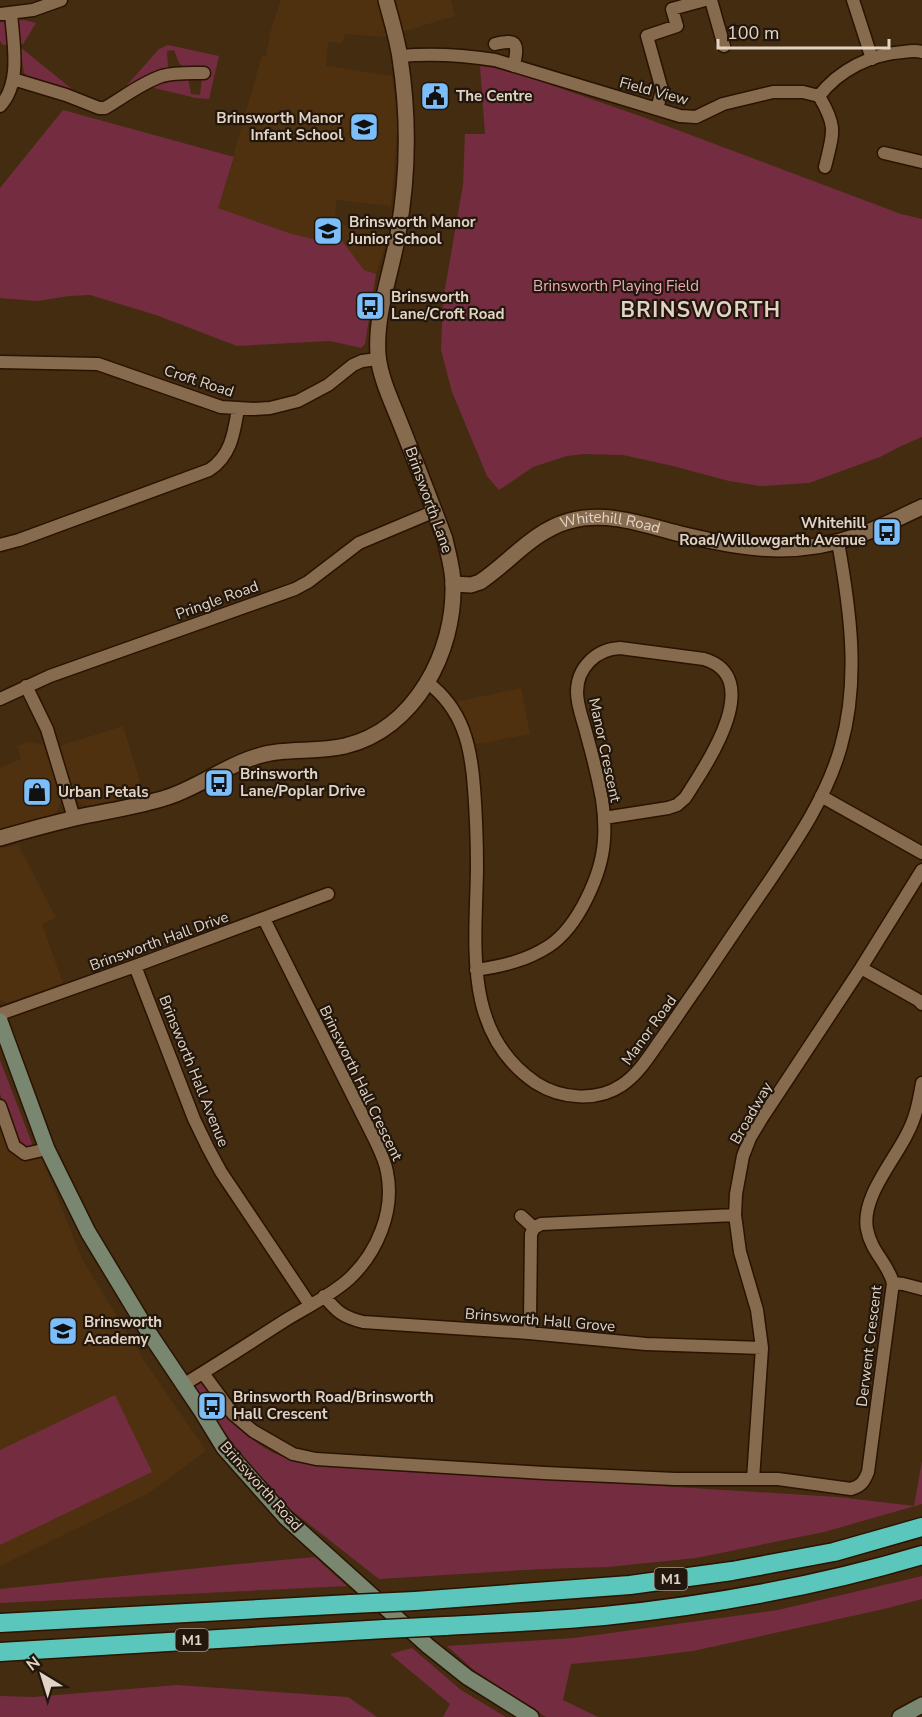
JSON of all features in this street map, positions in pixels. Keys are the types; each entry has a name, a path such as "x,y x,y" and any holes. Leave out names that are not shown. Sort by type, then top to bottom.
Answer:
{"highway":[{"name":"M1","path":"0,1623 415,1601 630,1585 732,1571 834,1552 922,1527"},
{"name":"M1","path":"0,1652 604,1616 738,1598 809,1585 922,1555"}],"main road":[{"name":"Brinsworth Road","path":"1,1029 48,1149 88,1232 149,1333 224,1448 286,1518 428,1646 467,1677 531,1717"},
{"path":"900,1717 922,1705"}],"street":[{"path":"0,106 8,97 13,79 6,13 33,10 61,0"},
{"name":"Brinsworth Lane","path":"0,838 167,797 193,788 256,756 328,749 363,740 378,732 406,710 437,664 447,638 453,584 449,556 435,511 388,392 378,359 377,337 398,235 405,166 406,112 400,56 386,0"},
{"path":"657,109 662,90 647,36 677,26 672,9 705,0"},
{"path":"711,0 724,46"},
{"path":"854,0 872,59"},
{"path":"495,44 509,40 514,42 517,46 514,66"},
{"path":"825,167 833,134 831,116 819,96 828,84 843,72 872,59 895,52 922,52"},
{"name":"Field View","path":"400,56 428,54 495,60 680,116 696,117 723,104 773,92 803,92 819,96"},
{"path":"13,79 99,108 105,108 145,83 164,76 204,73"},
{"path":"884,153 922,162"},
{"name":"Croft Road","path":"0,362 98,364 221,407 238,409 270,408 298,401 328,386 353,365 378,359"},
{"path":"0,545 209,470 224,457 230,446 238,409"},
{"name":"Whitehill Road","path":"453,584 471,585 480,582 543,531 589,517 619,518 684,535 750,548 792,550 838,542 922,507"},
{"name":"Pringle Road","path":"0,699 50,676 295,589 360,543 435,511"},
{"name":"Manor Road","path":"427,682 453,708 466,739 472,767 477,867 476,970 478,990 490,1028 504,1053 527,1076 552,1092 579,1096 605,1093 620,1087 642,1067 791,850 821,796 841,746 849,706 852,671 846,586 838,542"},
{"name":"Manor Crescent","path":"476,970 504,966 524,959 561,937 588,894 596,876 604,841 604,818 602,799 577,693 578,680 583,670 599,653 609,648 715,662 728,678 732,699 726,726 685,798 677,805 668,808 604,818"},
{"path":"26,686 50,737 74,818"},
{"path":"821,796 922,854"},
{"name":"Broadway","path":"753,1479 762,1348 757,1311 740,1252 735,1215 736,1194 743,1156 762,1118 861,968 922,870"},
{"name":"Brinsworth Hall Drive","path":"0,1014 328,894"},
{"name":"Brinsworth Hall Crescent","path":"183,1385 347,1280 371,1254 385,1221 388,1201 387,1171 374,1138 264,919"},
{"name":"Brinsworth Hall Avenue","path":"135,966 194,1119 208,1148 221,1172 310,1305"},
{"path":"861,968 922,1004"},
{"name":"Derwent Crescent","path":"753,1479 778,1479 850,1489 865,1481 893,1283 869,1240 866,1226 868,1212 874,1192 909,1132 922,1083"},
{"path":"0,1106 15,1146 25,1154 48,1149"},
{"path":"529,1333 531,1234 534,1228 550,1222 735,1215"},
{"path":"521,1216 534,1228"},
{"path":"893,1283 922,1289"},
{"name":"Brinsworth Hall Grove","path":"324,1296 342,1315 363,1322 529,1333 646,1344 762,1348"},
{"name":"Brinsworth Road","path":"203,1373 233,1414 253,1431 293,1454 316,1459 675,1479 753,1479"}],"shaded area":[{"path":"281,0 451,0 455,16 385,37 345,34 342,43 328,42 326,66 392,76 398,122 391,206 336,200 335,223 389,234 376,274 364,270 340,238 322,241 289,233 217,208 232,166 262,56 266,56 271,30"},
{"path":"521,688 530,734 476,744 465,715 456,702"},
{"path":"123,726 144,794 87,806 79,802 73,795 59,746"},
{"path":"28,742 46,745 61,794 61,802 55,815 0,833 0,768 21,759 17,746"},
{"path":"18,844 56,918 42,924 63,983 8,1003 0,1000 0,849"},
{"name":"Brinsworth Academy","path":"0,1120 16,1156 28,1161 42,1158 81,1257 142,1357 206,1451 147,1494 0,1566"}],"green space":[{"path":"24,20 36,23 23,44 3,45 0,41 0,22"},
{"path":"168,45 219,56 209,99 150,87 184,77 188,78 191,94 200,95 202,78 207,76 206,68 184,68 179,63 174,50 167,51 168,68 164,72 121,92 159,49"},
{"path":"20,47 72,89 24,73"},
{"name":"Brinsworth Playing Field","path":"480,66 508,70 640,116 901,214 922,219 922,437 880,457 809,483 760,486 729,481 623,455 584,454 567,456 533,467 499,490 487,476 452,392 441,350 443,300 463,185 465,134 485,134"},
{"path":"63,110 234,157 218,208 289,233 321,241 340,238 364,270 376,274 365,344 361,348 330,341 237,346 156,315 90,295 37,301 0,298 0,188"},
{"path":"0,1060 33,1146 26,1147 18,1142 0,1094"},
{"path":"201,1383 205,1384 235,1423 253,1440 274,1453 309,1464 838,1497 914,1506 922,1461 922,1504 824,1532 696,1558 608,1567 379,1579 281,1502 244,1459 195,1390 196,1386"},
{"path":"115,1395 152,1472 0,1545 0,1450"},
{"path":"315,1557 347,1586 0,1603 0,1589"},
{"path":"922,1576 922,1599 884,1609 693,1651 571,1664 563,1700 598,1717 544,1716 475,1671 447,1646 574,1638 778,1610"},
{"path":"412,1648 461,1690 506,1717 443,1717 450,1704 390,1654"},
{"path":"177,1685 348,1697 377,1717 0,1717 0,1696 33,1697"}],"place":[{"name":"The Centre","path":"435,96"},
{"name":"Brinsworth Manor Infant School","path":"364,127"},
{"name":"Brinsworth Manor Junior School","path":"328,231"},
{"name":"Brinsworth Lane/Croft Road","path":"370,306"},
{"name":"Whitehill Road/Willowgarth Avenue","path":"887,532"},
{"name":"Brinsworth Lane/Poplar Drive","path":"219,783"},
{"name":"Urban Petals","path":"37,792"},
{"name":"Brinsworth Academy","path":"63,1331"},
{"name":"Brinsworth Road/Brinsworth Hall Crescent","path":"212,1406"}],"district":[{"name":"BRINSWORTH","path":"701,310"}]}
